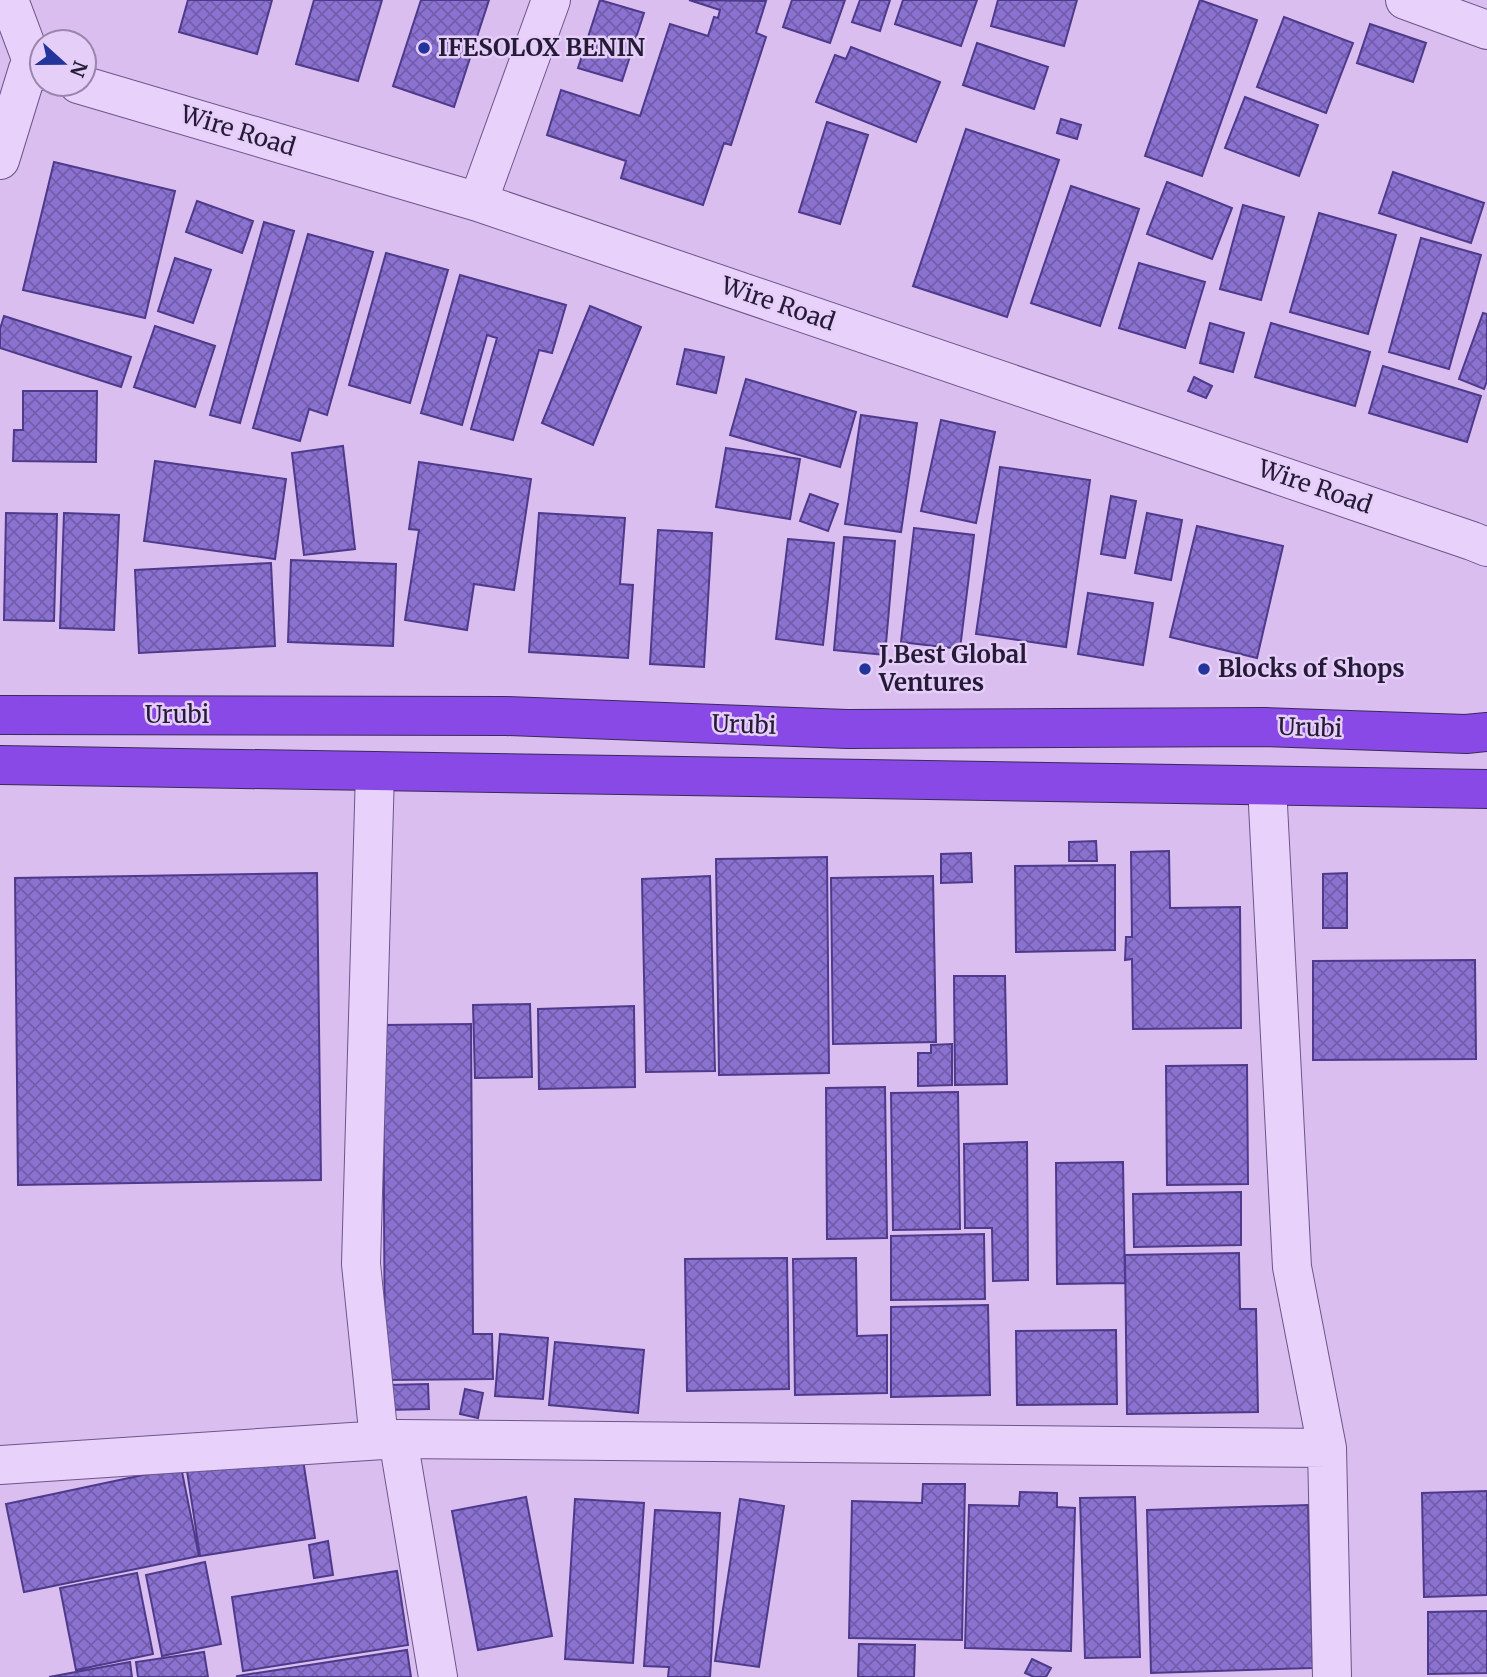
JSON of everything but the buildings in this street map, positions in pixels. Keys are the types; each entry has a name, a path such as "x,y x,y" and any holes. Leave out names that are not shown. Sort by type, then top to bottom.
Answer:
{"highway":[{"name":"Urubi","path":"0,715 506,716 847,729 1265,727 1466,734 1487,732"},
{"path":"0,765 1487,789"}],"street":[{"path":"0,160 27,69 9,0"},
{"path":"478,202 551,0"},
{"path":"1405,0 1487,30"},
{"name":"Wire Road","path":"98,90 478,202 1482,543"},
{"path":"375,771 361,1264 388,1440 439,1677"},
{"path":"1267,786 1293,1267 1327,1448 1332,1677"},
{"path":"0,1465 388,1440 1327,1448"}],"place":[{"name":"IFESOLOX BENIN","path":"424,48"},
{"name":"J.Best Global Ventures","path":"865,669"},
{"name":"Blocks of Shops","path":"1204,669"}]}
